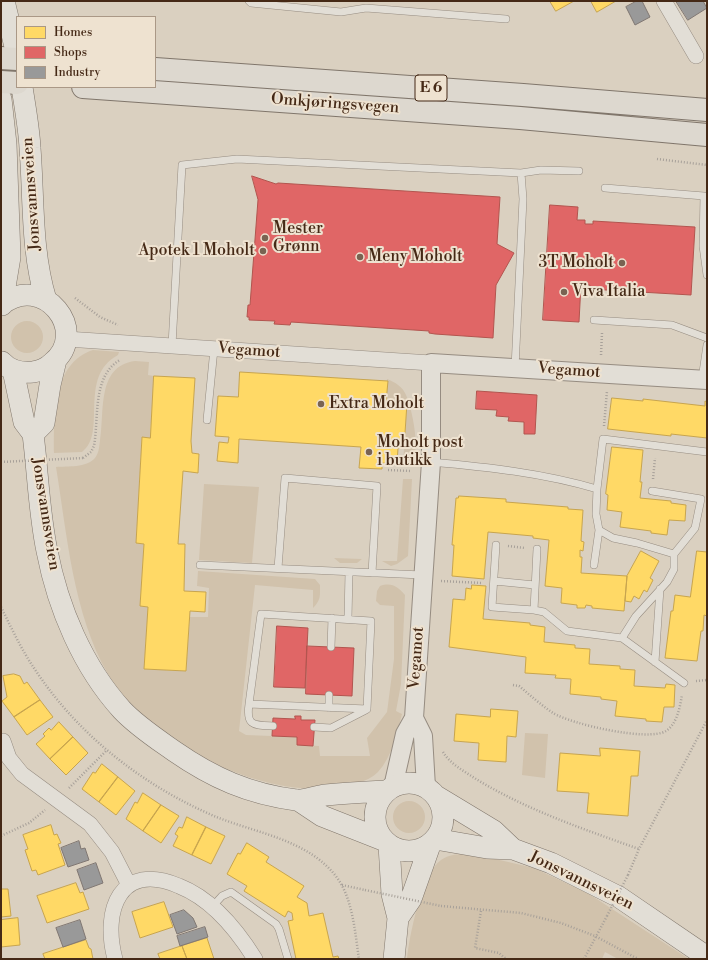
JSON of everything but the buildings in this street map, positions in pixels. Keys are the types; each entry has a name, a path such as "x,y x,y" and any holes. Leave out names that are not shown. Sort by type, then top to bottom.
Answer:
{"highway":[{"path":"1,58 16,59"},
{"name":"Omkjøringsvegen","path":"156,69 523,95 707,110"},
{"path":"1,82 16,83"},
{"name":"Omkjøringsvegen","path":"97,88 512,117 707,135"}],"main road":[{"path":"4,1 16,51"},
{"name":"Jonsvannsveien","path":"22,88 30,147 36,254 39,277 46,300"},
{"name":"Jonsvannsveien","path":"1,99 6,144 10,257 1,305"},
{"path":"1,305 18,296 38,296 46,300 56,307 62,316 66,327 66,339"},
{"name":"Jonsvannsveien","path":"33,434 44,423 50,384 56,360 63,350 66,339"},
{"path":"7,366 24,372 36,372 47,367 56,360"},
{"name":"Jonsvannsveien","path":"7,366 24,422 33,434 47,551 63,607 78,646 99,681 123,711 156,739 185,759 224,782 259,793 298,800 324,795 389,789"},
{"path":"394,959 398,918 392,894 386,843 375,826 374,814 379,799 389,789 399,784 412,782 431,791 442,808 443,822 439,834 433,842 411,898 398,918"},
{"name":"Jonsvannsveien","path":"431,791 494,831 513,849"},
{"name":"Jonsvannsveien","path":"298,800 322,816 386,843"},
{"path":"386,843 406,852 419,850 433,842"},
{"name":"Jonsvannsveien","path":"433,842 487,848 513,849 550,863 619,897 707,957"}],"street":[{"path":"664,1 696,56"},
{"name":"Vegamot","path":"66,339 172,345 431,364 704,380"},
{"name":"Vegamot","path":"389,789 405,734 414,718 430,578 424,467 431,364"},
{"path":"414,718 423,736 431,791"},
{"path":"3,741 9,758 22,774 90,824 112,852 130,885"},
{"path":"115,959 110,934 112,911 119,896 130,885 138,881 151,880 165,881 180,886 211,907 234,930 256,959"}],"lane":[{"path":"249,1 251,3 341,12 366,8 506,19"},
{"path":"172,345 182,165 237,159 521,173 541,170 579,171"},
{"path":"515,368 523,199 521,173"},
{"path":"605,188 706,196 703,246 707,275"},
{"path":"594,320 672,325 707,338"},
{"path":"704,380 707,345"},
{"path":"208,420 214,349"},
{"path":"594,565 599,530 596,514 597,489 603,439 707,452"},
{"path":"424,467 528,474 564,480 597,489"},
{"path":"278,568 285,478 377,486 372,573"},
{"path":"622,638 636,616 660,589 674,569 674,554 696,528 704,499 652,491"},
{"path":"599,530 613,538 637,543 674,554"},
{"path":"496,545 492,607 544,612 567,631 622,638 684,683"},
{"path":"534,610 537,549"},
{"path":"200,565 252,569 278,568 372,573 430,578"},
{"path":"348,620 349,572"},
{"path":"493,585 535,585"},
{"path":"656,662 660,589"},
{"path":"272,726 254,725 249,721 248,716 261,614 370,621 367,709"},
{"path":"330,647 332,618"},
{"path":"329,695 329,708"},
{"path":"249,704 367,709"},
{"path":"314,727 331,728 367,709"},
{"path":"211,907 226,892 231,892 267,916 279,929 288,959"}],"path":[{"path":"657,159 707,165"},
{"path":"70,295 100,316 124,327"},
{"path":"601,346 601,357"},
{"path":"1,462 83,458 91,452 94,446 101,383 104,375 114,364 124,359"},
{"path":"603,439 607,374"},
{"path":"653,479 655,458"},
{"path":"388,470 424,467"},
{"path":"496,545 537,549"},
{"path":"430,578 493,585"},
{"path":"512,685 519,686 554,713 566,718 613,731 655,735 667,731 674,722 679,711 684,683 707,680"},
{"path":"584,959 628,875 639,849 707,720"},
{"path":"440,749 456,767 535,811 639,849"},
{"path":"1,836 29,823 58,799 107,750"},
{"path":"359,959 348,901 342,884 441,906 521,913 561,923 595,936 638,959"},
{"path":"481,910 476,948 499,953 506,959"}],"shaded area":[{"path":"24,321 30,321 39,325 43,337 39,349 30,353 24,353 15,349 11,340 11,334 15,325"},
{"path":"93,350 119,352 118,355 106,365 99,377 95,390 93,432 89,443 82,452 54,453 54,424 58,393 63,379 70,367 80,357"},
{"path":"135,361 149,362 148,375 154,376 150,438 142,438 136,543 144,544 140,606 148,607 144,669 186,671 190,617 208,617 209,588 197,586 198,571 315,579 320,585 320,595 319,600 313,608 313,590 255,585 239,731 246,735 297,737 297,745 319,746 320,756 370,756 367,738 387,712 394,659 394,606 380,605 376,601 377,591 380,586 394,586 405,595 401,684 396,711 402,714 387,759 378,772 369,779 358,783 336,787 306,788 274,784 241,774 208,760 177,742 150,722 126,699 108,674 96,651 79,600 68,546 56,467 82,465 95,458 99,448 103,405 108,381 114,372 123,365"},
{"path":"387,379 401,387 406,395 411,410 416,441 414,459 410,464 403,463 407,404 386,402"},
{"path":"403,479 412,479 408,556 397,564 391,566 382,561 397,561"},
{"path":"204,484 259,487 252,563 199,560"},
{"path":"334,558 362,559 357,563 340,563"},
{"path":"525,733 548,734 545,778 522,775"},
{"path":"406,801 412,801 422,808 425,817 424,823 418,830 412,833 406,833 396,826 393,820 393,814 400,804"},
{"path":"457,854 474,854 534,868 589,894 689,959 618,959 605,952 602,959 407,959 410,936 422,891 434,867 441,860 449,856"}],"place":[{"name":"Mester Grønn","path":"265,238"},
{"name":"Apotek 1 Moholt","path":"263,251"},
{"name":"Meny Moholt","path":"360,257"},
{"name":"3T Moholt","path":"622,263"},
{"name":"Viva Italia","path":"564,292"},
{"name":"Extra Moholt","path":"321,404"},
{"name":"Moholt post i butikk","path":"369,452"}]}
